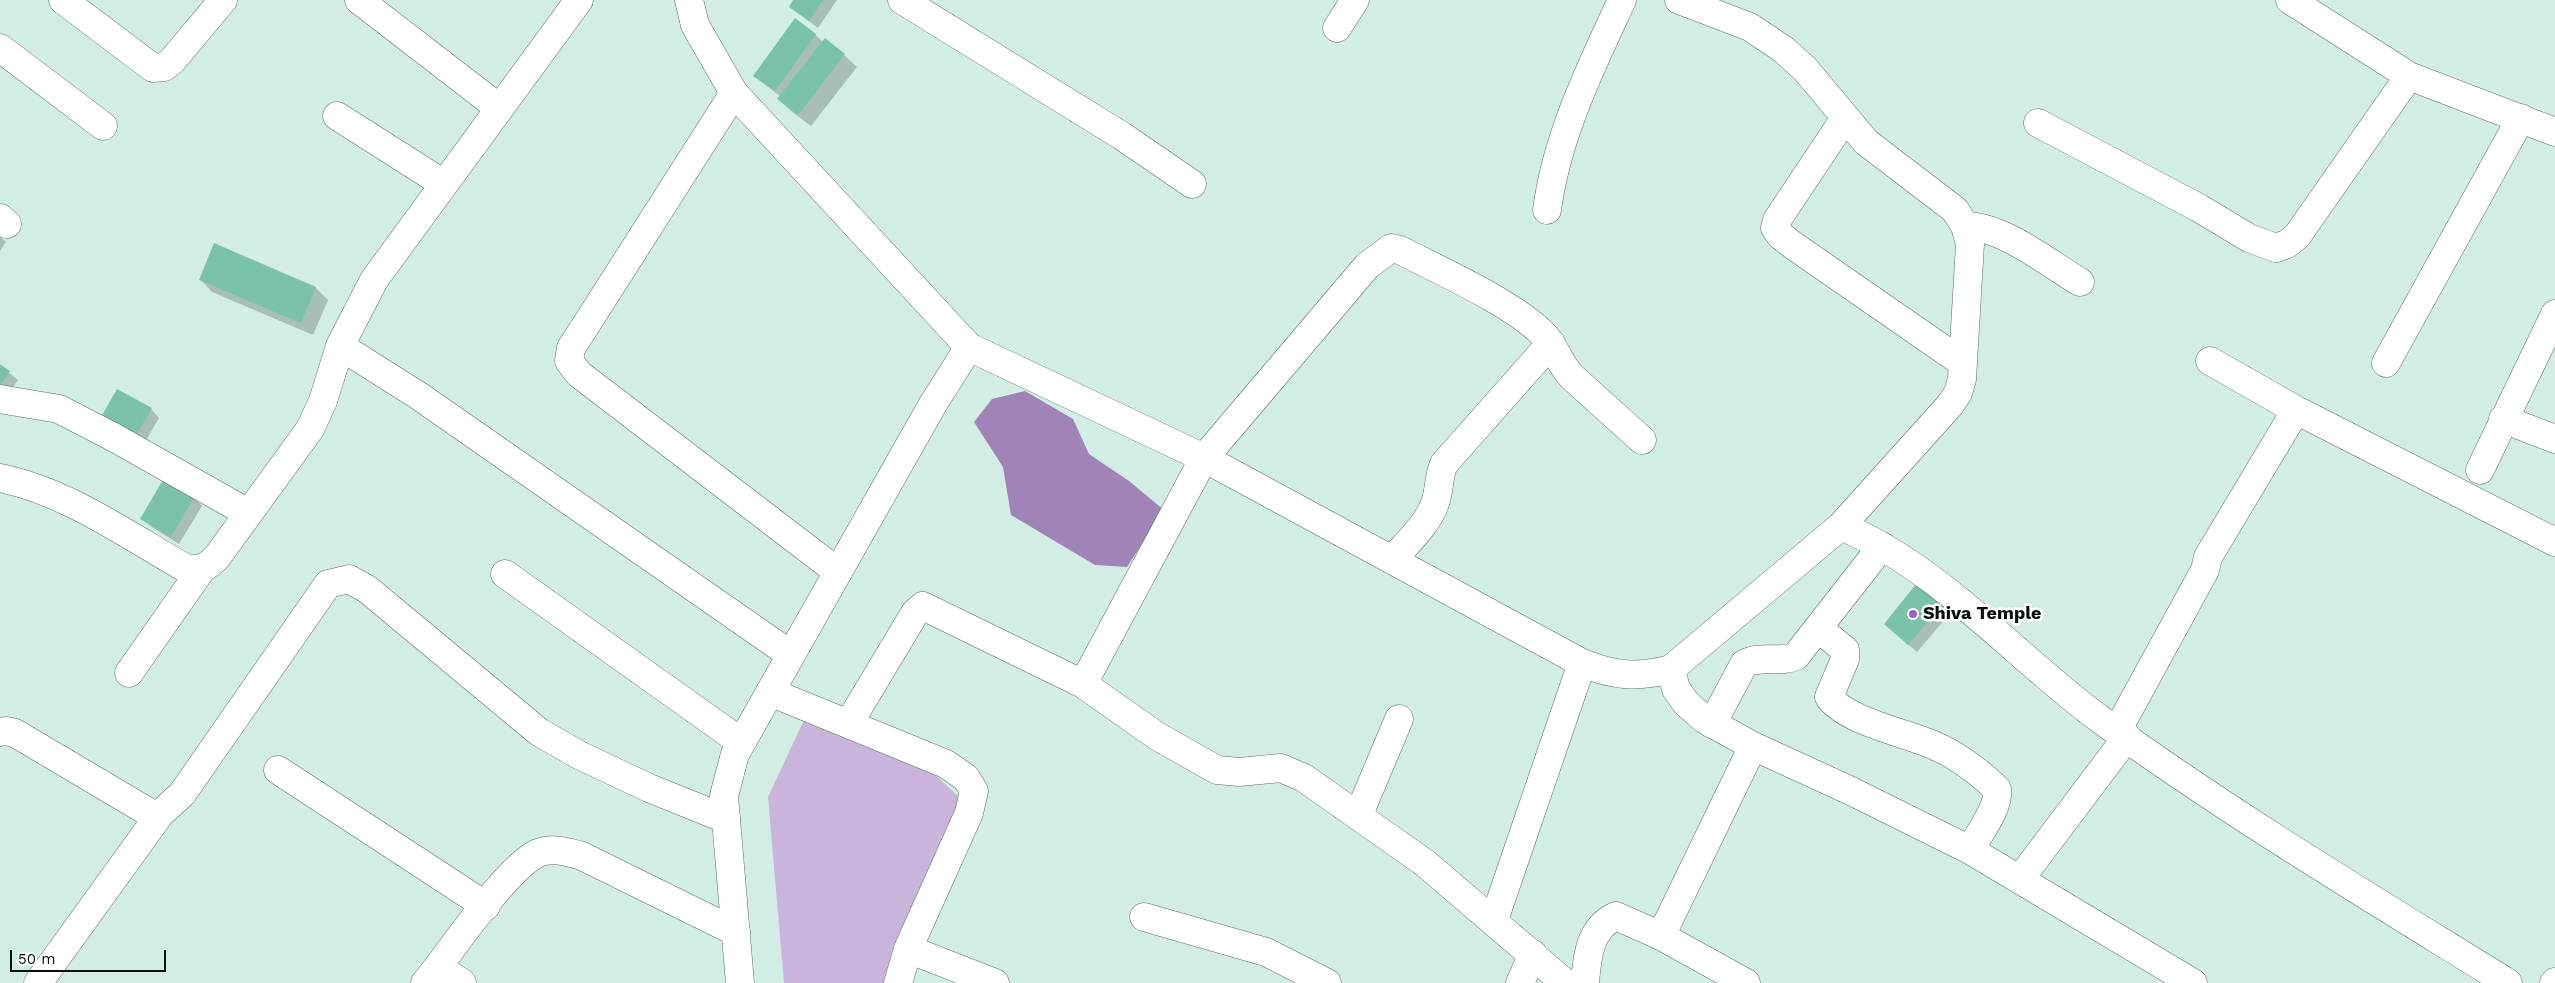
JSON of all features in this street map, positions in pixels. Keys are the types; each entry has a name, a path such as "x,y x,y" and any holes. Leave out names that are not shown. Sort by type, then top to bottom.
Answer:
{"street":[{"path":"63,0 153,68 164,67 172,61 223,0"},
{"path":"359,0 499,108"},
{"path":"128,673 201,570 217,557 316,416 340,346 374,280 580,0"},
{"path":"688,0 695,25 734,94 969,347 1204,458 1582,663 1607,672 1627,675 1647,675 1671,670 1841,526 1950,405 1958,392 1963,363 1970,244 1965,226 1955,210 1866,142 1805,69 1784,50 1718,6 1679,0"},
{"path":"902,0 1122,136 1192,184"},
{"path":"1336,28 1355,0"},
{"path":"1548,210 1556,159 1594,62 1622,0"},
{"path":"2290,0 2409,76 2555,132"},
{"path":"0,48 103,126"},
{"path":"2038,123 2199,208 2249,238 2276,248 2287,244 2297,236 2409,76"},
{"path":"734,94 571,348 569,362 579,374 838,572"},
{"path":"337,116 444,184"},
{"path":"1845,118 1777,220 1774,228 1794,246 1963,363"},
{"path":"2386,363 2521,118"},
{"path":"1965,226 1978,226 2000,234 2080,282"},
{"path":"1083,684 1204,458 1367,266 1391,248 1400,250 1493,299 1526,320 1550,343 1566,371 1642,440"},
{"path":"2480,470 2555,314"},
{"path":"1392,560 1430,514 1435,503 1439,475 1450,455 1550,343"},
{"path":"340,346 419,396 791,655"},
{"path":"740,983 724,796 734,754 933,404 969,347"},
{"path":"2210,361 2296,410 2555,542"},
{"path":"0,399 59,409 115,438 248,513"},
{"path":"2020,879 2122,734 2206,570 2208,557 2296,410"},
{"path":"2503,419 2555,439"},
{"path":"0,478 23,483 51,493 187,569 201,570"},
{"path":"1841,526 1882,546 1949,593 2093,713 2264,832 2508,983"},
{"path":"1712,724 1744,664 1752,659 1786,660 1791,658 1805,646 1882,546"},
{"path":"504,574 741,742"},
{"path":"38,983 160,814 182,794 328,584 349,579 367,589 539,732 579,755 649,788 726,819"},
{"path":"849,723 915,613 923,606 1083,684 1157,736 1217,770 1239,772 1280,768 1304,778 1359,814 1425,862 1565,983"},
{"path":"1818,628 1846,650 1845,659 1829,697 1834,704 1850,714 1947,752 1997,789 1998,797 1994,809 1970,850"},
{"path":"1494,920 1582,663"},
{"path":"1671,670 1676,689 1686,703 1712,724 1753,746 1851,791 1970,850 2193,983"},
{"path":"770,692 946,764 966,778 974,791 969,813 908,949 898,983"},
{"path":"1359,814 1399,719"},
{"path":"0,732 15,733 150,813 160,814"},
{"path":"1661,936 1753,746"},
{"path":"278,770 486,906"},
{"path":"462,983 431,975 506,881 538,853 559,850 582,856 736,932"},
{"path":"1585,983 1588,950 1606,920 1616,916 1661,936 1746,983"},
{"path":"1144,917 1266,952 1327,983"},
{"path":"908,949 995,983"},
{"path":"1520,983 1533,954"}],"shaded area":[{"path":"1025,391 1073,419 1089,454 1129,481 1164,510 1127,567 1095,565 1011,515 1003,467 974,422 992,399"},
{"path":"804,720 931,771 960,798 887,983 784,983 768,797"}],"building":[{"path":"793,0 823,0 809,21 789,7"},
{"path":"795,18 816,34 775,91 753,76"},
{"path":"825,38 845,54 798,115 777,99"},
{"path":"214,243 316,287 301,323 199,280"},
{"path":"0,364 10,371 0,386"},
{"path":"117,389 152,408 135,437 101,417"},
{"path":"164,478 194,497 171,537 140,519"},
{"name":"Shiva Temple","path":"1917,583 1944,603 1908,645 1884,624"}],"place":[{"name":"Shiva Temple","path":"1913,614"}]}
